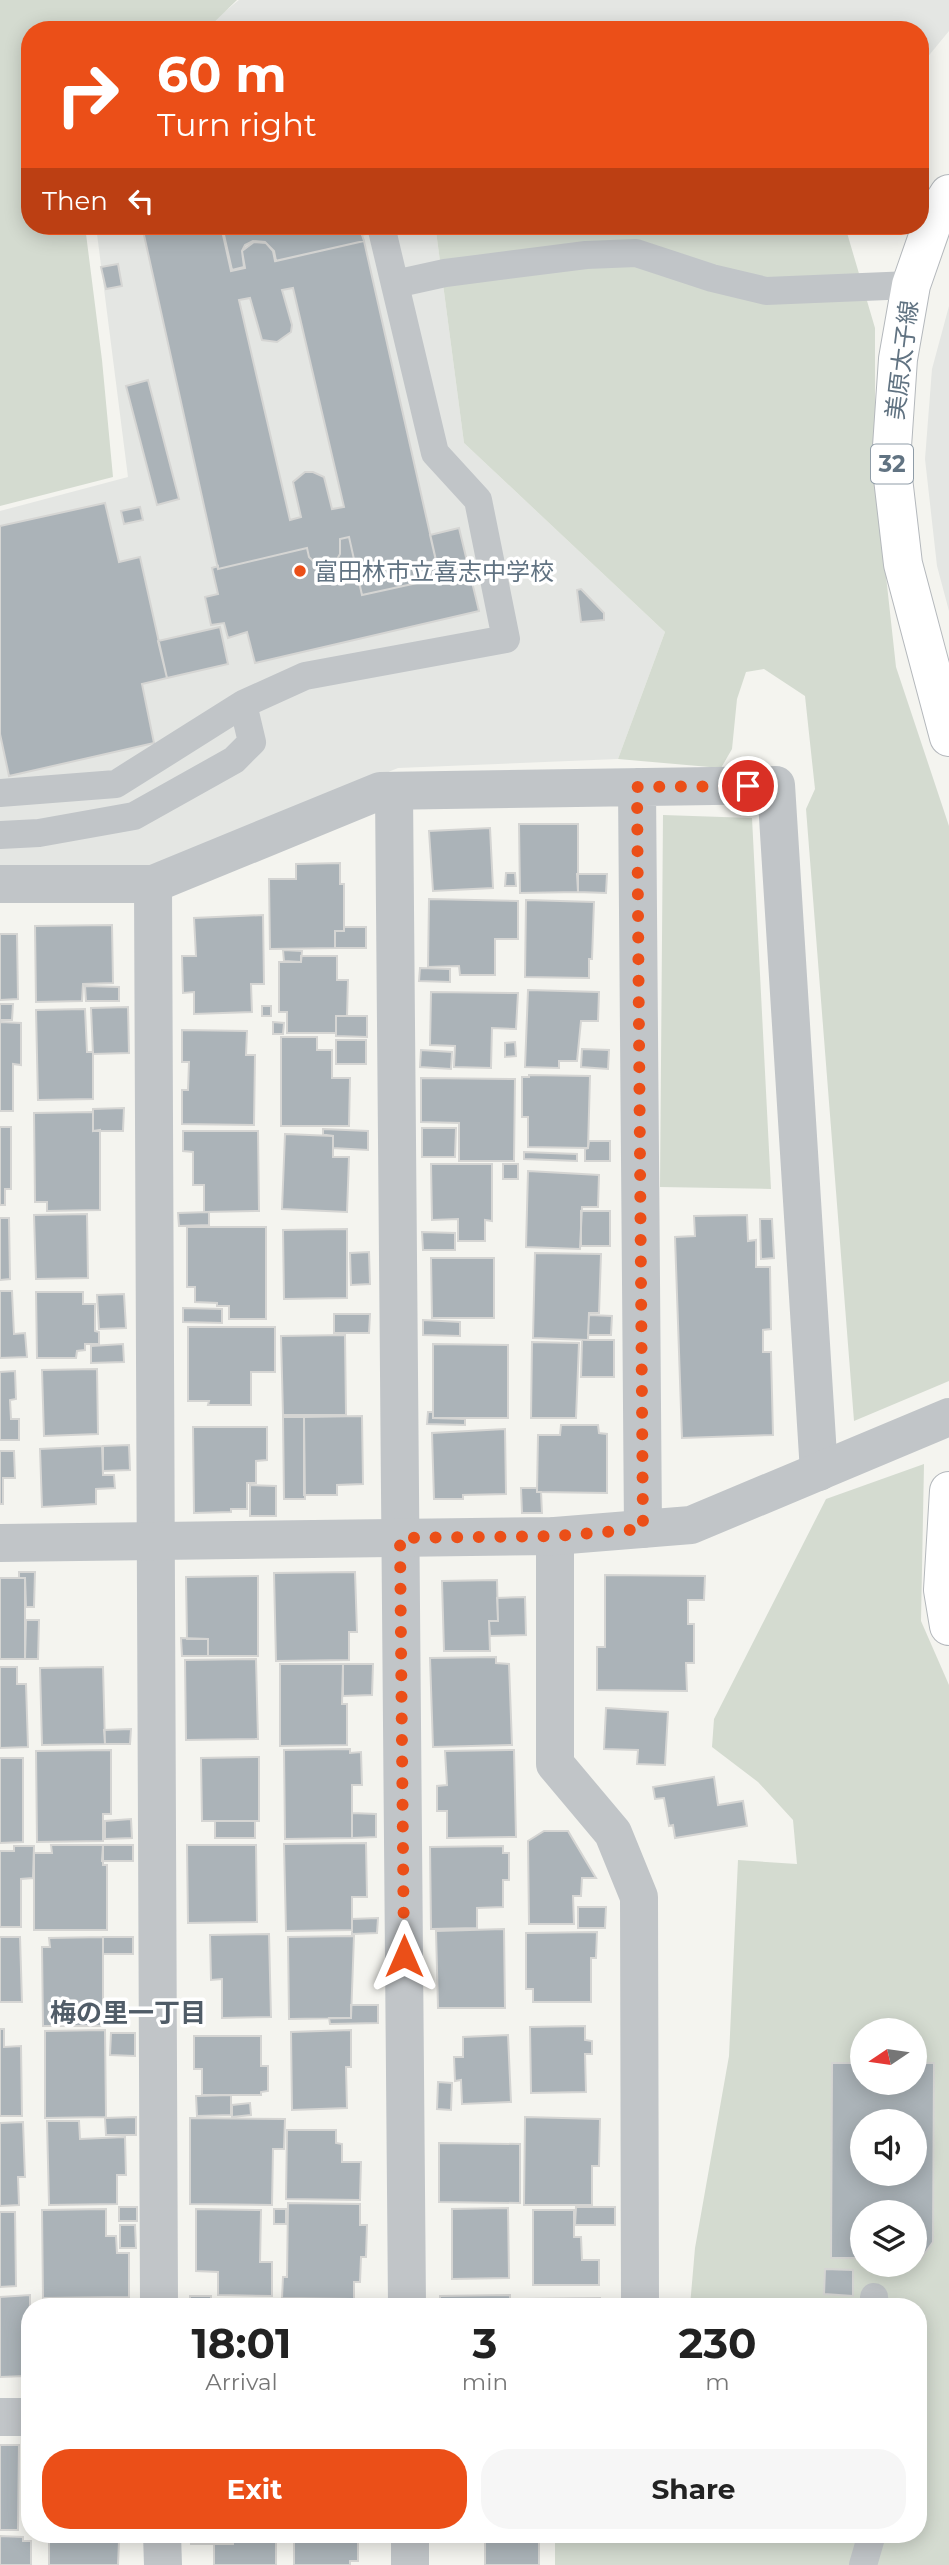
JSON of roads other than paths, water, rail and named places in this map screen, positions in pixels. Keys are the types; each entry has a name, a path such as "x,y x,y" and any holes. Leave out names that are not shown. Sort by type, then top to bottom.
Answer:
{"main road":[{"name":"美原太子線","path":"929,233 935,216 949,194"},
{"name":"美原太子線","path":"928,235 911,285 898,359 891,461 903,564 949,737"},
{"path":"948,1496 943,1590 949,1626"}],"street":[{"path":"0,884 153,884 380,791 776,785 819,1472"},
{"path":"637,787 643,1529"},
{"path":"394,791 407,2298"},
{"path":"153,884 159,2298"},
{"path":"0,1543 555,1536 691,1525 949,1418"},
{"path":"555,1536 555,1764 613,1833 639,1898 640,2298"},
{"path":"0,2417 21,2417"},
{"path":"162,2543 163,2565"},
{"path":"410,2543 410,2565"}],"lane":[{"path":"0,793 116,784 243,704 305,676 506,639 478,500 435,453 383,235"},
{"path":"396,284 445,273 586,254 636,253 712,278 766,290 911,285"},
{"path":"0,835 39,833 134,816 234,760 252,742 243,704"},
{"path":"863,2565 869,2543"}],"place":[{"name":"富田林市立喜志中学校","path":"300,571"}],"district":[{"name":"梅の里一丁目","path":"128,2013"}]}
